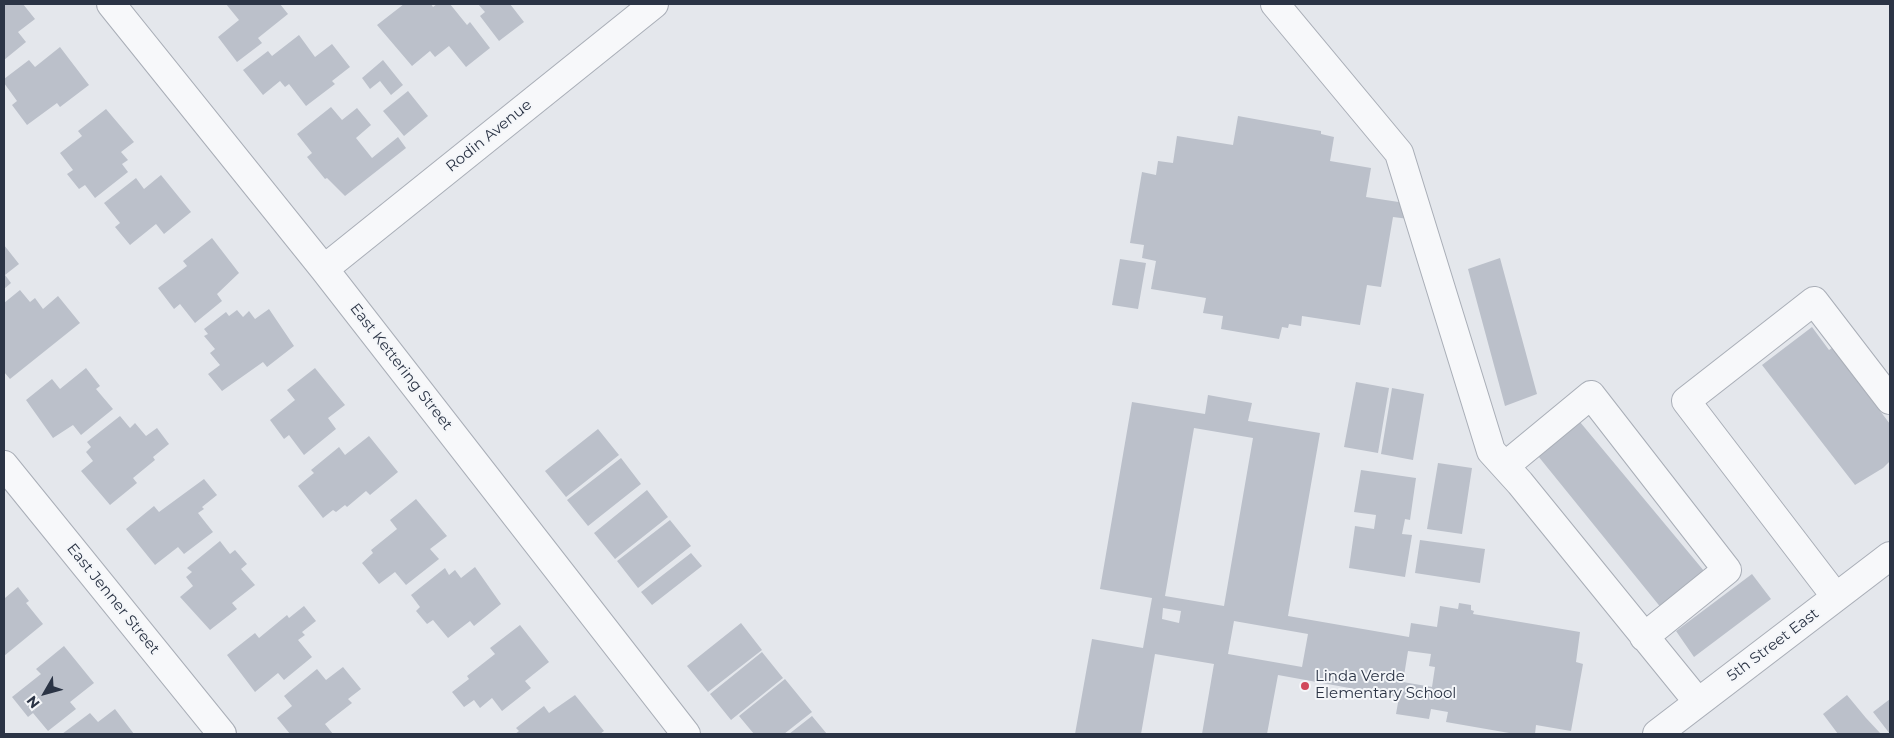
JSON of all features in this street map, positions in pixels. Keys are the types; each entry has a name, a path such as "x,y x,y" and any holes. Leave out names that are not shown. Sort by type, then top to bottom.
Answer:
{"street":[{"name":"East Kettering Street","path":"111,4 324,269 686,734"},
{"name":"Rodin Avenue","path":"324,269 654,4"},
{"path":"1275,4 1399,154 1410,182 1491,451 1698,702"},
{"path":"1836,597 1686,400 1814,301 1890,400"},
{"path":"1504,466 1591,395 1727,570 1644,637"},
{"name":"East Jenner Street","path":"4,465 222,734"},
{"name":"5th Street East","path":"1657,734 1890,556"}],"building":[{"path":"4,4 23,4 35,19 18,32 26,42 4,60"},
{"path":"226,4 280,4 288,14 258,38 262,43 237,62 218,37 239,20"},
{"path":"404,4 431,4 433,7 437,4 450,4 467,25 470,22 490,48 466,67 449,46 435,57 430,51 412,66 377,25"},
{"path":"478,4 510,4 524,22 499,41 480,16 485,12"},
{"path":"299,35 315,57 332,44 350,67 332,81 335,84 306,106 289,84 285,87 280,81 263,95 243,70 268,51 272,56"},
{"path":"60,47 89,85 60,107 57,103 27,125 12,105 17,101 4,83 4,79 29,60 35,67"},
{"path":"383,60 403,85 391,95 380,81 370,89 362,78"},
{"path":"408,91 428,116 404,136 383,111"},
{"path":"331,107 342,120 357,108 371,125 356,138 372,158 398,137 406,148 345,196 327,178 325,179 307,157 312,153 297,134"},
{"path":"106,109 134,142 121,152 128,160 122,164 128,172 95,198 85,185 79,189 67,174 73,170 60,153 82,136 78,131"},
{"path":"1238,116 1321,131 1321,134 1334,137 1330,161 1371,168 1366,197 1405,203 1409,219 1393,217 1381,287 1367,285 1360,325 1302,316 1301,326 1289,324 1288,328 1282,327 1279,339 1221,329 1223,316 1203,313 1206,298 1151,289 1156,261 1142,258 1144,245 1130,243 1142,172 1156,175 1158,161 1173,163 1177,136 1233,145"},
{"path":"161,175 191,212 164,234 156,224 130,245 115,227 120,223 104,203 136,178 144,189"},
{"path":"212,238 239,273 217,294 222,301 195,323 180,304 174,309 158,288 187,266 183,261"},
{"path":"4,245 19,264 5,275 11,283 4,289"},
{"path":"1500,258 1537,394 1505,406 1468,269"},
{"path":"1120,259 1146,263 1138,309 1112,305"},
{"path":"20,290 30,302 35,298 43,309 58,296 80,323 10,379 4,372 4,303"},
{"path":"269,309 294,346 267,367 263,362 222,391 208,374 220,365 210,353 215,349 204,336 208,334 204,329 226,312 229,316 237,310 243,317 249,311 255,319"},
{"path":"1812,327 1829,350 1832,348 1890,424 1890,461 1883,468 1855,485 1762,365"},
{"path":"86,368 100,386 96,389 113,409 81,435 73,425 53,438 26,400 52,379 60,389"},
{"path":"315,368 345,405 328,418 336,429 304,455 289,435 284,439 270,420 295,400 287,390"},
{"path":"1356,382 1389,388 1378,453 1344,447"},
{"path":"1392,388 1424,394 1413,460 1381,454"},
{"path":"1208,395 1252,403 1248,421 1320,433 1288,616 1409,637 1411,623 1437,627 1440,606 1458,609 1459,603 1471,605 1471,610 1474,611 1473,614 1580,632 1576,662 1583,664 1571,731 1536,725 1535,734 1515,734 1446,722 1448,712 1431,709 1429,719 1396,714 1399,697 1278,675 1267,734 1202,734 1214,664 1155,654 1141,734 1075,734 1092,639 1143,648 1152,598 1100,589 1132,402 1205,414","holes":["1194,428 1253,438 1224,606 1165,596","1163,608 1181,611 1179,623 1162,619","1234,621 1308,634 1302,667 1228,654","1408,651 1431,654 1429,666 1435,667 1432,687 1403,682"]},
{"path":"120,416 130,428 135,423 146,436 157,428 169,444 153,457 155,460 133,478 137,483 110,505 81,471 93,461 86,452 91,447 87,442"},
{"path":"1575,416 1704,571 1662,609 1534,451"},
{"path":"598,429 619,455 566,497 545,471"},
{"path":"369,436 398,472 370,495 366,491 347,507 345,505 336,512 333,510 323,518 298,486 314,473 311,470 339,447 345,455"},
{"path":"621,458 641,484 588,526 567,500"},
{"path":"1438,463 1472,468 1462,534 1427,529"},
{"path":"1361,470 1416,478 1410,520 1405,519 1402,534 1412,535 1405,577 1349,568 1355,526 1374,529 1376,515 1354,512"},
{"path":"204,479 217,495 202,507 204,509 198,513 213,532 184,554 178,547 155,565 126,529 154,506 159,512"},
{"path":"647,490 668,517 615,559 594,533"},
{"path":"416,499 447,536 430,549 439,559 406,585 395,572 379,584 362,563 373,553 371,550 397,529 390,520"},
{"path":"670,520 691,546 638,588 617,561"},
{"path":"1420,540 1485,549 1480,583 1415,573"},
{"path":"220,541 230,554 235,550 247,564 241,569 255,585 232,603 237,609 210,630 180,597 193,586 186,577 192,572 187,568"},
{"path":"691,553 702,566 652,605 641,592"},
{"path":"475,567 501,604 474,626 470,621 448,638 433,620 427,624 416,611 420,607 411,595 445,568 449,575 455,570 461,578"},
{"path":"1752,574 1771,599 1694,657 1676,631"},
{"path":"18,587 29,601 26,603 43,624 4,656 4,597"},
{"path":"304,606 316,621 302,632 305,635 298,640 312,657 284,680 278,673 255,692 227,655 255,633 259,638 287,615 289,618"},
{"path":"741,623 762,650 708,692 687,666"},
{"path":"520,625 549,662 525,681 531,688 502,711 492,698 480,708 474,700 464,707 452,692 469,679 467,676 495,654 490,648"},
{"path":"64,646 94,683 70,702 76,709 48,731 33,713 28,717 12,697 41,674 36,669"},
{"path":"762,652 783,678 731,720 710,694"},
{"path":"343,667 361,689 348,699 352,703 325,724 333,734 290,734 277,718 292,706 284,696 317,669 326,680"},
{"path":"785,679 812,712 784,734 754,734 739,716"},
{"path":"575,695 604,731 600,734 515,734 519,731 516,728 544,706 549,713"},
{"path":"1847,695 1881,734 1838,734 1823,714"},
{"path":"1890,699 1890,734 1873,712"},
{"path":"115,709 134,734 62,734 90,713 98,722"},
{"path":"812,716 827,734 789,734"}],"place":[{"name":"Linda Verde Elementary School","path":"1305,686"}]}
